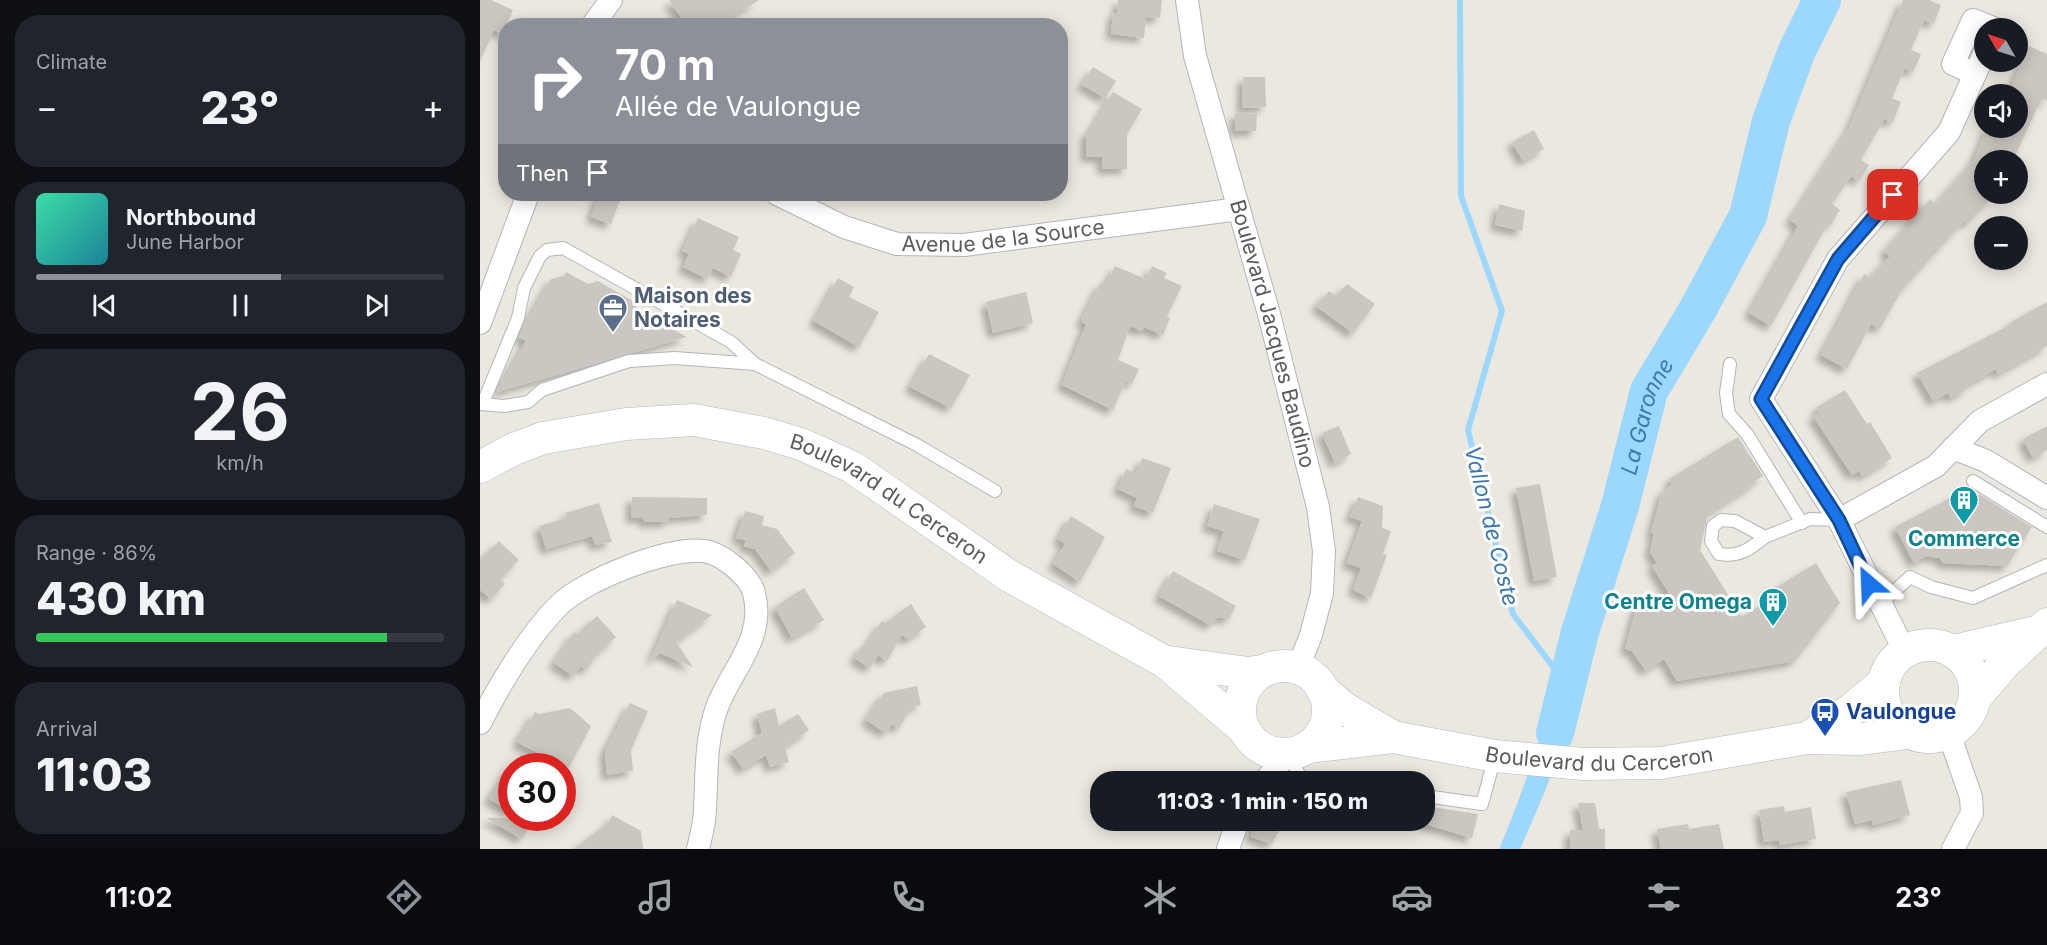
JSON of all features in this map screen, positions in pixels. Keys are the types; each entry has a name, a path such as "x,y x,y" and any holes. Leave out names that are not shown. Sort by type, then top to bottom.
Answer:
{"main road":[{"name":"Boulevard du Cerceron","path":"480,467 514,449 543,438 626,424 694,420 764,433 829,455 880,484 1011,577 1166,662 1244,729"},
{"name":"Boulevard du Cerceron","path":"480,490 524,462 586,431"},
{"path":"1953,651 1971,672 1975,698 1971,713 1949,734 1935,738 1908,733 1896,724 1887,711 1883,697 1884,682 1895,660 1905,652 1929,645 1953,651 2042,628"},
{"path":"1975,698 2042,628"},
{"name":"Boulevard du Cerceron","path":"1166,662 1248,673 1262,671"},
{"path":"1280,666 1298,668 1316,680 1327,701 1327,714 1317,738 1298,750 1262,748 1244,729 1240,703 1244,690 1262,671 1280,666"},
{"name":"Boulevard du Cerceron","path":"1807,738 1851,710 1884,682"},
{"name":"Boulevard du Cerceron","path":"1322,689 1344,708 1393,737"},
{"name":"Boulevard du Cerceron","path":"1298,750 1393,737 1506,757 1583,764 1661,763 1807,738 1861,739 1908,733"}],"street":[{"path":"598,18 611,0"},
{"name":"Boulevard Jacques Baudino","path":"1187,0 1195,56 1296,413 1318,507 1324,551 1322,593 1311,635 1298,668"},
{"path":"1974,20 1953,64 1974,64"},
{"path":"1905,652 1879,605 1839,520 1761,399 1838,259 1949,132 1976,72"},
{"path":"480,323 525,201"},
{"name":"Avenue de la Source","path":"791,201 844,227 897,244 964,245 1239,208"},
{"path":"1839,520 1936,466 1980,421 2047,384"},
{"path":"1953,448 1986,461 2047,498"},
{"path":"483,711 525,647 559,606 592,581 667,555 705,551 738,568 754,591 756,626 748,651 717,707 707,741 705,812 698,849"},
{"path":"1949,734 1971,797 1972,813 1953,849"},
{"path":"1276,771 1298,750"},
{"path":"1228,849 1234,831"}],"lane":[{"path":"755,364 675,358 629,361 542,390 528,402 504,406 482,403 518,318 524,288 540,256 556,247 563,248 731,342 755,364 917,445 995,491"},
{"path":"1730,364 1726,393 1729,414 1747,434 1802,523"},
{"path":"1973,482 2047,527"},
{"path":"1765,537 1810,519 1839,520"},
{"path":"1879,605 1910,577 1931,587 1973,598 2047,565"},
{"path":"1298,750 1301,771"},
{"path":"1435,797 1482,804 1506,757"}],"water":[{"path":"1567,685 1567,706 1560,748 1537,810 1520,849 1499,849 1539,745"}],"building":[{"path":"480,0 491,0 513,10 510,18 498,18 498,32 494,30 480,61"},
{"path":"669,0 759,0 730,18 681,18"},
{"path":"1118,0 1162,0 1160,18 1146,17 1144,38 1111,34 1113,13 1117,13"},
{"path":"1903,0 1929,0 1941,5 1934,24 1924,20 1911,50 1921,54 1913,72 1905,68 1892,98 1901,102 1893,122 1884,119 1861,160 1869,165 1859,181 1851,176 1832,204 1840,210 1830,226 1827,225 1771,326 1749,313 1798,226 1790,220 1849,128"},
{"path":"2029,46 2047,54 2047,101 2042,99 2028,128 2028,84 2012,84 2018,72 2028,72"},
{"path":"1093,67 1116,81 1105,98 1082,85"},
{"path":"1243,77 1265,77 1266,107 1242,108"},
{"path":"1113,92 1142,109 1127,134 1127,169 1102,169 1102,157 1086,157 1086,131 1090,131"},
{"path":"1235,113 1257,114 1256,131 1235,131"},
{"path":"1534,130 1544,149 1523,161 1512,142"},
{"path":"1983,138 2023,138 2018,150 1978,150"},
{"path":"1974,160 1974,204 1986,204 1967,224 1964,221 1901,291 1880,329 1871,324 1847,369 1821,355 1864,274 1870,277 1890,256 1884,251 1930,199 1935,204"},
{"path":"597,201 619,201 611,224 591,217"},
{"path":"1499,204 1525,211 1522,231 1495,225"},
{"path":"698,218 739,237 733,250 741,254 731,277 713,268 708,279 683,267 689,254 682,251"},
{"path":"1115,266 1146,279 1152,266 1167,273 1164,278 1182,286 1167,316 1170,318 1163,335 1144,327 1142,331 1130,326 1118,360 1139,369 1132,384 1126,381 1113,410 1062,385 1086,324 1081,321 1101,282 1106,284"},
{"name":"Maison des Notaires","path":"566,272 588,284 598,281 638,304 635,309 687,337 497,392 526,341 519,337 551,279 564,276"},
{"path":"838,278 854,287 849,297 879,312 859,347 814,321"},
{"path":"1347,284 1375,304 1353,333 1316,306 1329,291 1336,296"},
{"path":"1026,292 1033,323 993,333 986,302"},
{"path":"2047,302 2047,346 1998,374 1996,369 1965,386 1967,389 1951,398 1948,393 1933,401 1917,373 2012,324 2011,322"},
{"path":"929,354 970,375 951,408 910,387"},
{"path":"1845,390 1867,424 1870,422 1892,458 1863,476 1859,471 1852,475 1813,416 1820,413 1816,408"},
{"path":"1339,426 1351,454 1335,463 1322,433"},
{"path":"2047,426 2047,450 2033,458 2023,439"},
{"path":"1738,437 1763,476 1708,514 1700,550 1742,617 1776,596 1772,590 1816,563 1840,603 1795,661 1677,681 1664,659 1646,671 1632,651 1625,649 1640,594 1675,603 1652,566 1657,563 1650,552 1654,533 1651,533 1662,492 1672,485 1669,479"},
{"path":"1142,458 1171,468 1153,513 1134,506 1137,498 1118,489 1126,469 1136,474"},
{"path":"1540,484 1557,577 1534,581 1516,488"},
{"name":"Commerce","path":"1969,488 2032,527 2007,566 1943,563 1940,558 1926,556 1914,563 1895,527"},
{"path":"632,497 707,498 707,515 669,518 668,522 645,522 642,517 631,518"},
{"path":"1358,497 1383,506 1382,528 1391,531 1383,554 1387,555 1371,598 1353,590 1361,568 1347,563 1362,521 1350,517"},
{"path":"599,503 612,542 595,545 592,536 546,549 539,526 567,518 565,513"},
{"path":"1214,504 1260,519 1245,560 1217,551 1224,531 1207,526"},
{"path":"745,511 764,516 762,525 777,529 795,553 771,571 755,549 744,546 746,540 736,538"},
{"path":"1071,516 1105,537 1080,582 1053,564 1065,544 1058,539"},
{"path":"499,541 519,560 500,579 505,584 491,599 480,590 480,560"},
{"path":"1173,571 1236,606 1229,619 1218,617 1210,625 1159,596"},
{"path":"804,588 824,620 792,638 775,607"},
{"path":"677,600 712,615 676,642 693,667 660,653 650,661"},
{"path":"911,604 926,627 909,639 902,635 887,661 878,655 870,668 854,658 863,645 866,646 882,621 885,623"},
{"path":"597,616 616,637 597,654 587,670 581,666 573,676 554,663 574,632 577,634"},
{"path":"917,686 921,705 912,707 899,728 892,724 886,733 866,720 884,693"},
{"path":"630,703 648,711 631,750 633,771 607,775 605,751"},
{"path":"570,708 591,726 576,755 538,753 517,742 535,712 539,714"},
{"path":"775,708 779,726 798,714 809,730 785,747 789,762 770,767 766,755 743,769 731,752 762,733 757,714"},
{"path":"1901,780 1910,815 1873,825 1872,820 1855,824 1846,792"},
{"path":"498,785 498,804 489,799"},
{"path":"1578,803 1595,803 1599,829 1605,829 1605,849 1570,849 1570,830 1583,830"},
{"path":"1784,806 1785,812 1811,807 1816,839 1780,845 1779,840 1764,842 1759,810"},
{"path":"1435,808 1478,814 1472,838 1435,827"},
{"path":"612,815 641,831 643,849 574,849 609,822"},
{"path":"486,818 498,818 498,825"},
{"path":"1688,824 1689,829 1719,824 1724,849 1661,849 1657,829"},
{"path":"508,831 527,831 522,839"},
{"path":"1252,831 1278,831 1272,844 1251,837"}],"waterway":[{"name":"Vallon de Coste","path":"1460,0 1461,196 1502,311 1468,430 1513,614 1567,685"},
{"name":"La Garonne","path":"1555,733 1580,632 1620,506 1649,391 1698,309 1748,216 1771,121 1796,53 1822,0"}],"place":[{"name":"Maison des Notaires","path":"613,334"},
{"name":"Commerce","path":"1964,526"},
{"name":"Centre Omega","path":"1773,628"},
{"name":"Vaulongue","path":"1825,738"}],"route":[{"path":"1869,584 1839,520 1761,399 1838,259 1893,195"}]}
